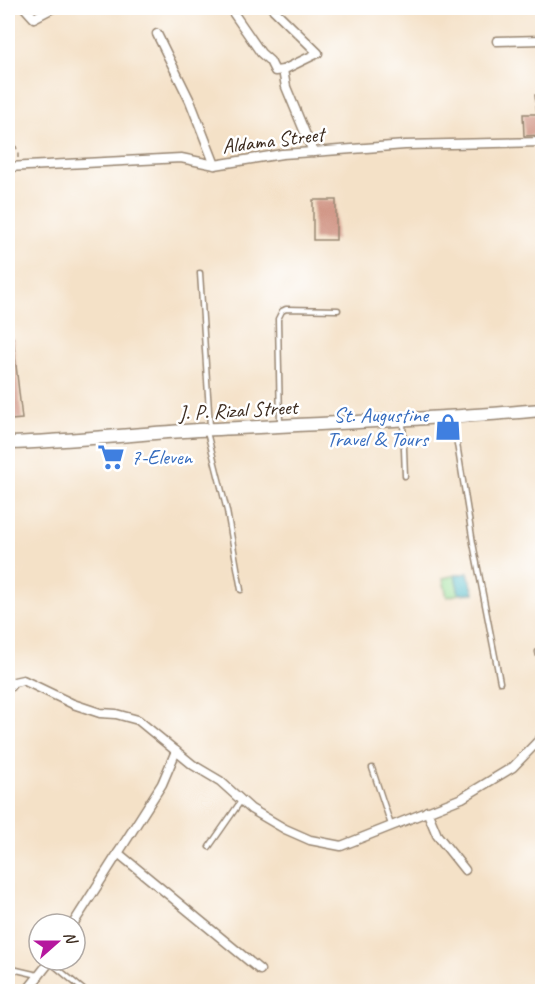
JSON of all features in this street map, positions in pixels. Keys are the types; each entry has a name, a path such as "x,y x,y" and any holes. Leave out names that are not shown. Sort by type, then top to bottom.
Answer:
{"main road":[{"name":"J. P. Rizal Street","path":"8,443 452,418 543,410"}],"street":[{"path":"25,8 34,18 53,8"},
{"path":"230,8 261,53 270,61 274,71 282,70 318,53 272,8"},
{"path":"157,34 190,100 215,165"},
{"path":"496,41 543,40"},
{"path":"282,70 286,87 313,152"},
{"name":"Aldama Street","path":"8,167 181,158 215,165 282,154 405,145 543,142"},
{"path":"8,690 14,682 23,680 73,704 100,713 116,714 138,720 193,765 220,781 251,809 310,840 341,846 462,798 513,767 543,736"},
{"path":"81,912 162,784 176,751"},
{"path":"427,811 437,834 465,870"},
{"path":"118,853 260,970"},
{"path":"26,992 41,972"}],"lane":[{"path":"200,273 208,430 227,511 241,590"},
{"path":"280,427 278,319 282,311 286,309 338,310"},
{"path":"452,418 500,682"},
{"path":"403,421 405,476"},
{"path":"538,652 543,669"},
{"path":"372,768 391,825"},
{"path":"209,847 241,800"},
{"path":"8,968 39,975"},
{"path":"63,972 86,992"}],"path":[{"path":"8,119 18,153 18,167"}],"green space":[{"path":"456,575 459,594 447,597 443,578"}],"water":[{"path":"468,573 474,593 459,594 455,575"}],"building":[{"path":"535,95 543,95 543,135 524,136 523,114 537,114"},
{"path":"313,200 336,200 336,240 313,240"},
{"path":"8,338 13,338 22,419 11,420"}],"place":[{"name":"St. Augustine Travel & Tours","path":"448,427"},
{"name":"7-Eleven","path":"111,457"}]}
